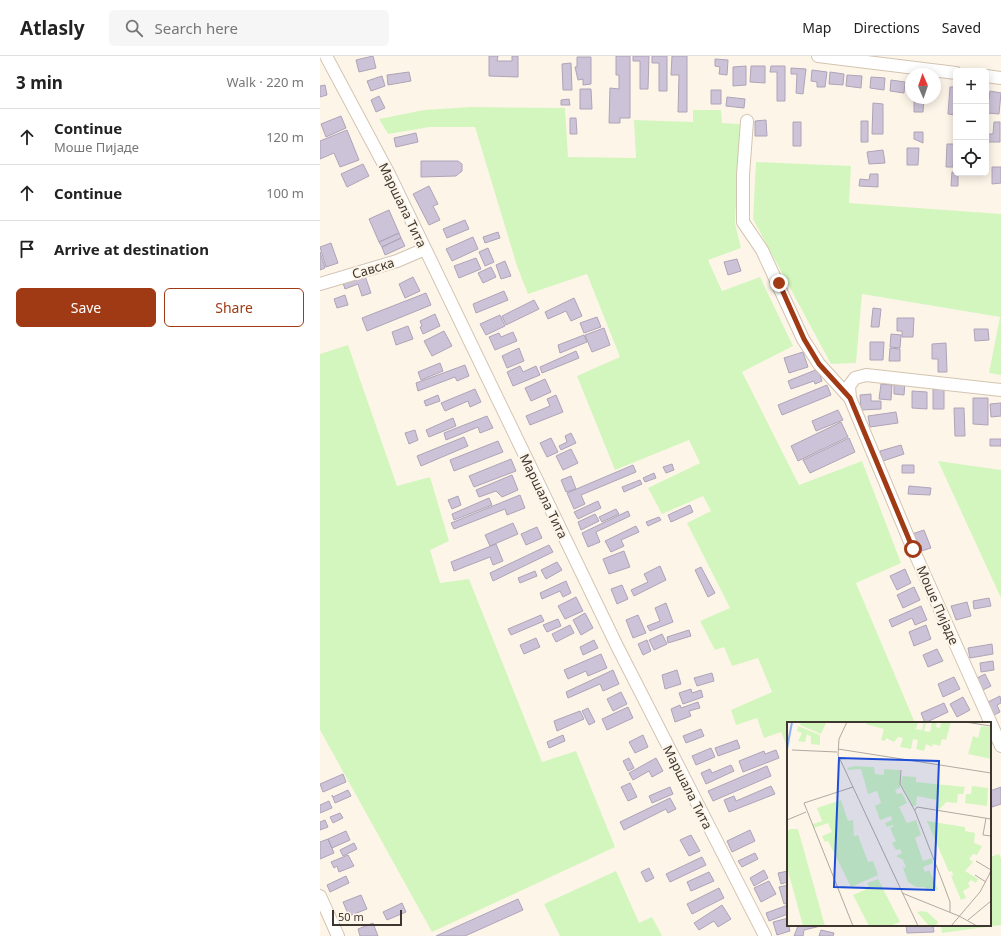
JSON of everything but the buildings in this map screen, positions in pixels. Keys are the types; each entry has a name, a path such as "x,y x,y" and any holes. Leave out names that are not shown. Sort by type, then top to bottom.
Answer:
{"street":[{"name":"Маршала Тита","path":"326,56 389,174 617,646 765,936"},
{"path":"818,56 953,72"},
{"path":"989,76 1001,78"},
{"path":"747,121 743,175 743,222 762,250 804,339 819,364 850,398"},
{"name":"Савска","path":"320,284 397,261 425,249"},
{"path":"850,398 849,386 855,378 866,375 1001,390"},
{"name":"Моше Пијаде","path":"850,398 913,549 990,722"},
{"name":"Моше Пијаде","path":"991,724 1001,746"},
{"path":"320,896 338,936"}],"green space":[{"path":"470,107 565,108 568,157 636,158 634,120 693,122 693,110 721,110 722,123 740,124 735,223 741,248 708,260 722,291 760,277 793,346 742,372 799,485 862,461 901,563 856,583 915,722 787,722 787,747 781,732 764,738 757,718 736,725 731,710 772,692 758,658 732,666 724,647 715,650 700,621 730,608 687,523 711,511 703,496 662,514 648,488 700,463 689,440 615,470 577,376 620,357 587,274 528,294 517,266 475,127 430,127 388,134 379,119 424,110"},
{"path":"756,162 851,166 849,203 1001,214 1001,375 989,373 1000,317 862,294 856,363 831,364 753,219"},
{"path":"348,345 397,486 430,477 449,541 430,550 440,583 469,579 542,762 576,751 615,847 432,932 320,730 320,354"},
{"path":"938,461 1001,470 1001,598"},
{"path":"999,854 1001,858 1001,925 942,933 941,926 991,926 991,857"},
{"path":"616,871 639,923 652,917 662,936 560,936 544,904"}],"route":[{"path":"779,283 804,339 819,364 837,381 850,398 913,549"}]}
